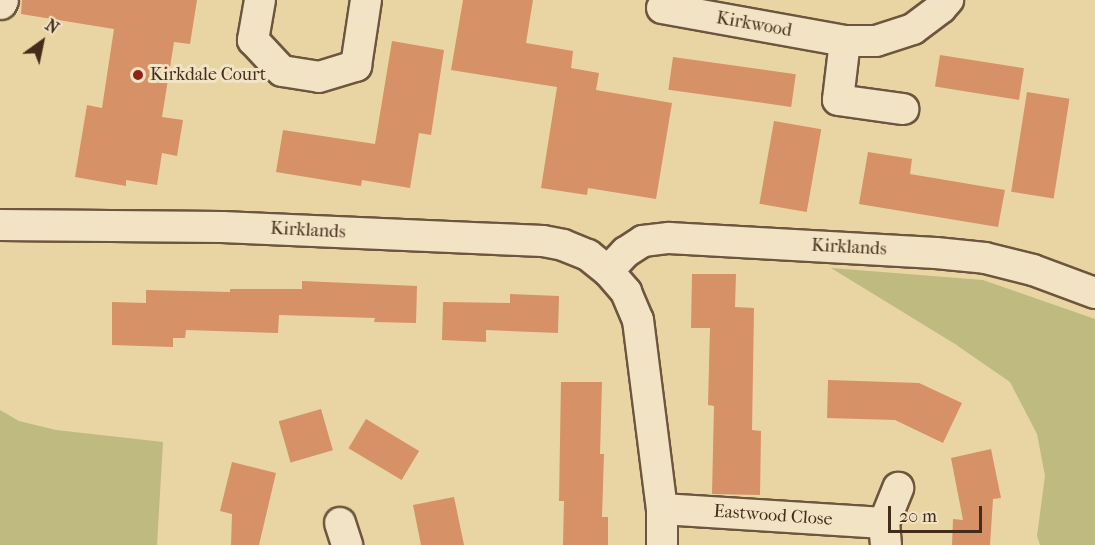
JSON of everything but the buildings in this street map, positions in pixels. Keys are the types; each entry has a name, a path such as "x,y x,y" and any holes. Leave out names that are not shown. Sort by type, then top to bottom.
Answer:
{"street":[{"path":"260,0 253,40 282,71 319,77 356,66 366,0"},
{"name":"Kirkwood","path":"663,8 845,41 876,41 913,29 948,0"},
{"path":"845,41 838,100 903,109"},
{"name":"Kirklands","path":"0,225 222,226 543,241 563,244 588,255 608,270 626,292 638,320 662,509 662,545"},
{"name":"Kirklands","path":"608,270 626,252 643,241 669,238 936,253 985,258 1033,270 1095,293"},
{"name":"Eastwood Close","path":"662,509 885,534 898,488"}],"shaded area":[{"path":"831,268 983,280 1095,319 1095,545 1040,545 1037,536 1045,476 1037,434 1010,382 955,344"},
{"path":"0,410 19,421 56,430 163,442 157,545 0,545"}],"place":[{"name":"Kirkdale Court","path":"138,75"}]}
